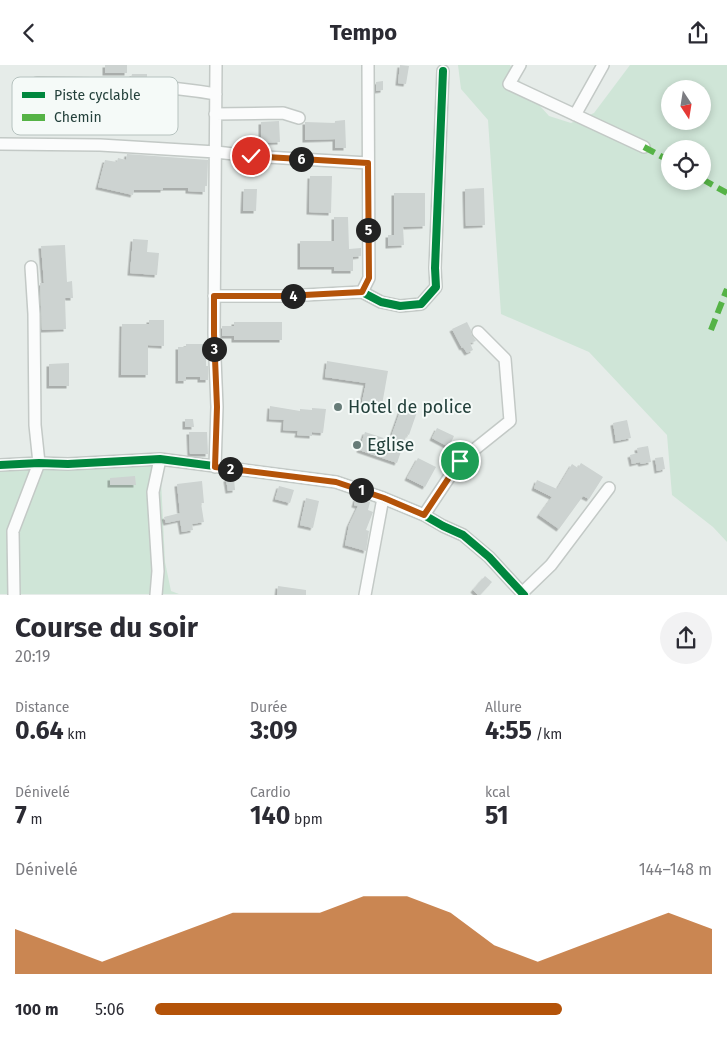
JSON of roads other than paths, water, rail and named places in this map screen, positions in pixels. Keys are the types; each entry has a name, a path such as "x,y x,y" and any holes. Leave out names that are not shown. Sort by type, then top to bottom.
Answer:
{"street":[{"path":"215,467 217,407 214,334 216,65"},
{"path":"362,292 369,278 368,65"},
{"path":"520,65 509,84 644,147"},
{"path":"575,115 603,65"},
{"path":"214,296 285,296 362,292 381,302 400,307 421,304 436,287 435,268 443,71"},
{"path":"178,88 216,94"},
{"path":"215,114 283,113 299,118"},
{"path":"0,144 100,145 368,163"},
{"path":"14,595 13,531 38,463 35,425 34,314 31,267"},
{"path":"424,515 460,461 510,421 505,359 478,332"},
{"path":"156,595 158,571 153,492 160,459"},
{"path":"0,465 38,463 68,465 160,459 336,482 384,498 424,515 463,535 489,557 523,594 551,565 609,488"},
{"path":"365,595 384,498"}],"place":[{"name":"Hotel de police","path":"338,407"},
{"name":"Eglise","path":"357,445"}]}
